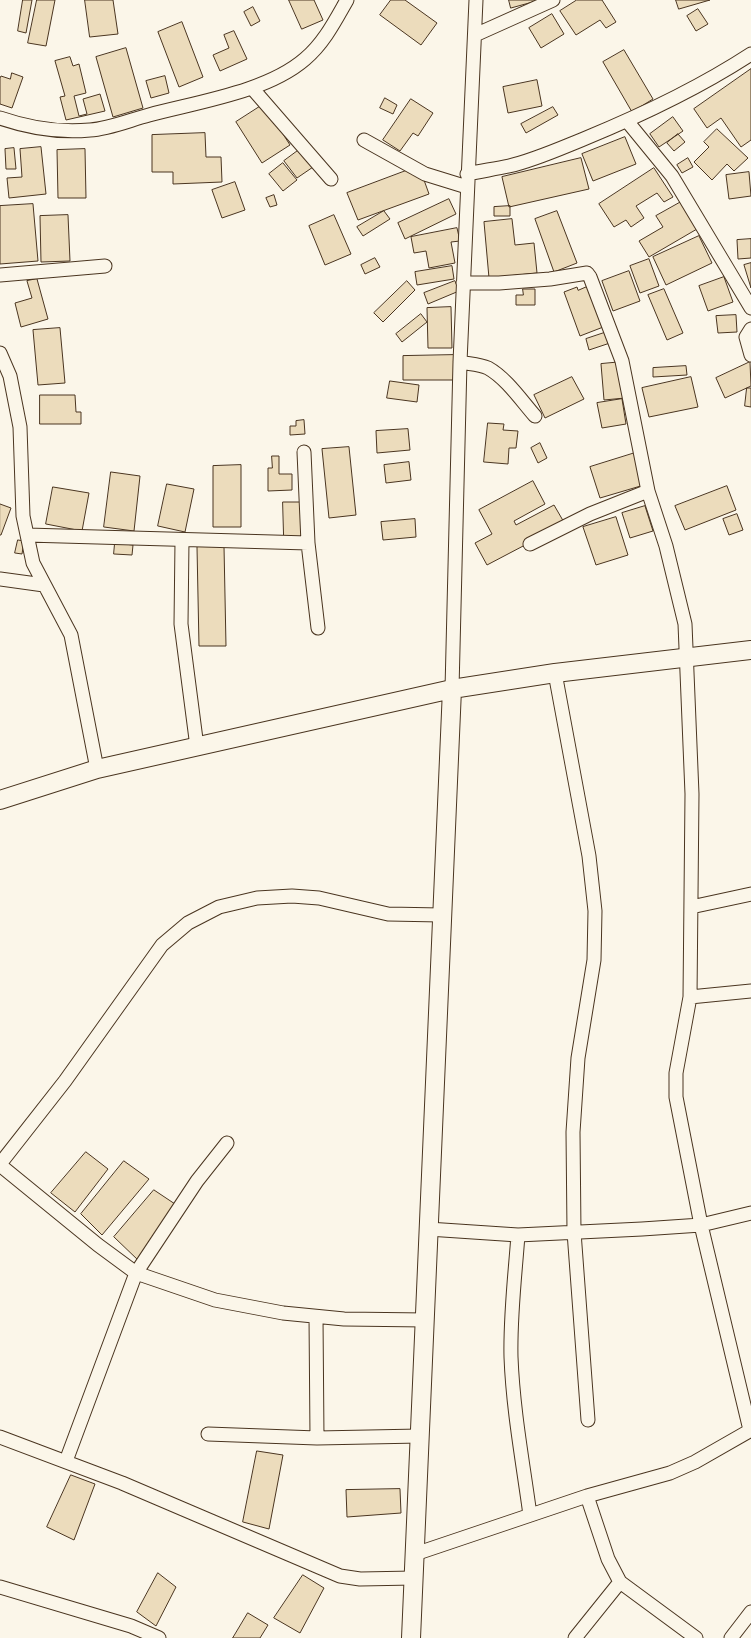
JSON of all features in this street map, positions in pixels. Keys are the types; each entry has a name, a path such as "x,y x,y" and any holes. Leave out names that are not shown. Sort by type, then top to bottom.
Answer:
{"street":[{"path":"0,118 19,124 56,131 91,130 252,88 283,74 305,59 325,38 347,0"},
{"path":"411,1638 426,1320 428,1230 452,689 460,362 467,174 476,0"},
{"path":"475,35 553,0"},
{"path":"467,174 510,166 553,152 627,121 670,101 719,75 751,54"},
{"path":"252,88 331,179"},
{"path":"627,121 672,176 751,308"},
{"path":"364,140 425,174 467,187"},
{"path":"0,275 105,266"},
{"path":"415,1554 587,1496 670,1473 695,1462 751,1430 701,1225 676,1097 676,1072 690,997 692,794 685,624 678,589 648,491 622,361 590,277 586,273 550,279 499,283 463,283"},
{"path":"751,329 746,337 751,355"},
{"path":"0,353 10,376 20,427 23,516 33,563 71,635 97,769"},
{"path":"460,362 477,365 488,369 503,380 535,416"},
{"path":"304,452 308,543 318,628"},
{"path":"530,544 590,514 648,491"},
{"path":"28,535 308,543"},
{"path":"182,540 181,624 197,747"},
{"path":"0,579 44,585"},
{"path":"0,800 97,769 452,689 555,673 751,650"},
{"path":"555,673 589,856 595,911 594,960 578,1058 573,1132 574,1232 588,1420"},
{"path":"691,908 751,894"},
{"path":"426,1320 316,1316 283,1313 214,1300 136,1274 98,1245 0,1164 65,1081 162,945 188,923 219,907 257,898 292,896 320,898 388,914 441,915"},
{"path":"690,997 751,992"},
{"path":"66,1461 136,1274 197,1181 227,1143"},
{"path":"428,1230 518,1235 701,1225 751,1213"},
{"path":"518,1235 511,1323 511,1357 513,1385 530,1515"},
{"path":"316,1316 317,1438"},
{"path":"208,1434 317,1438 420,1436"},
{"path":"0,1437 66,1461 340,1576 360,1579 414,1578"},
{"path":"587,1496 608,1559 620,1582 696,1638"},
{"path":"575,1638 620,1582"},
{"path":"0,1588 131,1626 159,1638"},
{"path":"731,1638 751,1612"}],"building":[{"path":"23,0 32,0 26,33 18,31"},
{"path":"37,0 55,0 46,46 28,43"},
{"path":"85,0 113,0 118,34 90,37"},
{"path":"289,0 314,0 323,20 302,29"},
{"path":"391,0 405,0 437,23 421,45 380,15"},
{"path":"509,0 540,0 511,8"},
{"path":"577,0 602,0 616,22 606,28 600,20 576,35 560,11"},
{"path":"676,0 710,0 679,9"},
{"path":"253,7 260,21 251,26 244,12"},
{"path":"698,9 708,24 696,31 687,16"},
{"path":"552,14 564,34 541,48 529,28"},
{"path":"182,22 203,77 179,87 158,32"},
{"path":"234,31 247,59 220,71 213,55 229,48 224,35"},
{"path":"126,48 143,108 113,117 96,57"},
{"path":"624,50 653,99 632,112 603,62"},
{"path":"70,57 73,66 79,64 86,93 74,96 79,116 87,114 83,99 100,94 105,111 66,120 60,97 65,96 55,61"},
{"path":"751,69 751,140 741,147 721,118 707,128 694,109"},
{"path":"12,73 23,77 12,108 0,104 0,78 1,76 10,79"},
{"path":"165,76 169,93 151,98 146,81"},
{"path":"537,80 542,106 508,113 503,87"},
{"path":"385,98 397,105 393,114 380,108"},
{"path":"411,99 433,113 418,136 413,133 400,151 383,140"},
{"path":"264,104 290,145 262,163 236,122"},
{"path":"553,107 558,115 526,133 521,124"},
{"path":"673,117 683,131 659,147 650,134"},
{"path":"717,129 748,158 734,171 727,164 712,180 694,162 709,147 704,142"},
{"path":"205,133 206,157 221,157 222,182 173,184 173,172 152,172 152,135"},
{"path":"678,134 685,142 674,151 667,143"},
{"path":"625,137 636,164 593,181 582,154"},
{"path":"41,147 46,194 9,198 7,178 22,177 20,149"},
{"path":"303,147 316,165 297,178 284,161"},
{"path":"14,148 16,169 6,169 5,149"},
{"path":"85,149 86,198 58,198 57,150"},
{"path":"581,158 589,189 509,207 502,177"},
{"path":"688,158 693,167 682,173 677,165"},
{"path":"283,163 297,180 283,191 269,174"},
{"path":"419,166 429,194 358,220 347,193"},
{"path":"654,168 673,197 664,202 657,193 636,206 644,218 631,227 626,220 614,227 599,204"},
{"path":"749,172 751,196 729,199 726,175"},
{"path":"235,182 245,210 222,218 212,190"},
{"path":"274,195 277,205 270,207 266,198"},
{"path":"449,199 456,214 405,239 398,223"},
{"path":"681,202 697,229 649,257 639,241 663,227 656,216"},
{"path":"33,204 38,261 0,264 0,206"},
{"path":"510,206 510,216 494,216 494,207"},
{"path":"384,211 390,219 363,236 357,227"},
{"path":"557,211 577,263 554,272 535,219"},
{"path":"68,215 70,261 41,262 40,216"},
{"path":"334,215 351,254 325,265 309,226"},
{"path":"512,219 515,245 534,243 537,273 489,278 484,222"},
{"path":"457,228 460,241 451,242 455,263 429,268 426,251 414,253 411,237"},
{"path":"699,236 712,263 666,285 653,257"},
{"path":"751,239 751,258 738,259 737,240"},
{"path":"375,258 380,267 365,274 361,265"},
{"path":"649,259 659,286 640,293 630,266"},
{"path":"751,263 751,288 744,265"},
{"path":"452,266 454,279 417,285 415,272"},
{"path":"629,271 640,301 613,311 602,281"},
{"path":"724,277 733,302 708,311 699,286"},
{"path":"37,279 48,319 21,327 15,303 32,298 27,281"},
{"path":"407,281 415,290 383,322 374,313"},
{"path":"455,281 459,291 428,304 424,293"},
{"path":"596,283 611,324 580,336 564,292 577,287 578,290"},
{"path":"523,289 535,289 535,305 516,305 516,295 523,295"},
{"path":"664,289 683,333 667,340 648,295"},
{"path":"451,307 452,348 428,348 427,308"},
{"path":"421,314 427,322 402,342 396,334"},
{"path":"736,315 737,332 718,333 716,316"},
{"path":"60,328 65,383 38,385 33,330"},
{"path":"613,330 616,341 589,350 586,339"},
{"path":"454,355 454,380 403,380 403,356"},
{"path":"622,362 625,398 604,400 601,364"},
{"path":"750,362 751,386 725,398 716,378"},
{"path":"686,366 687,375 653,377 653,368"},
{"path":"572,377 584,399 545,418 534,395"},
{"path":"691,377 698,407 649,417 642,388"},
{"path":"390,381 419,385 417,402 387,398"},
{"path":"747,388 751,388 751,407 745,406"},
{"path":"40,395 75,395 76,412 81,412 81,424 40,424"},
{"path":"622,399 626,424 602,428 597,403"},
{"path":"304,420 305,434 290,435 290,426 296,426 296,421"},
{"path":"488,423 504,424 503,430 518,431 516,448 509,448 508,464 484,462"},
{"path":"408,429 410,450 377,453 376,431"},
{"path":"540,443 547,458 538,463 531,448"},
{"path":"349,447 356,515 329,518 322,449"},
{"path":"635,453 644,485 600,498 590,467"},
{"path":"272,456 279,456 279,474 292,474 292,490 268,491 268,468 272,468"},
{"path":"409,462 411,480 386,483 384,465"},
{"path":"241,465 241,527 213,527 213,466"},
{"path":"111,472 140,476 134,531 104,527"},
{"path":"533,481 545,504 514,521 516,525 554,505 565,524 487,565 475,543 492,534 479,510"},
{"path":"167,484 194,489 185,532 158,526"},
{"path":"727,486 736,510 685,530 675,506"},
{"path":"53,487 89,493 82,531 46,524"},
{"path":"283,502 303,502 303,537 284,537"},
{"path":"0,504 11,508 1,535 0,535"},
{"path":"645,506 653,531 630,538 622,513"},
{"path":"737,514 743,530 729,535 723,519"},
{"path":"616,517 628,555 596,565 583,527"},
{"path":"415,519 416,537 383,540 381,522"},
{"path":"18,540 24,541 22,554 15,553"},
{"path":"115,543 133,545 132,555 114,554"},
{"path":"224,546 226,646 199,646 197,547"},
{"path":"86,1152 108,1169 75,1212 51,1193"},
{"path":"124,1161 149,1179 102,1235 81,1214"},
{"path":"154,1190 175,1204 139,1261 114,1237"},
{"path":"257,1451 283,1455 269,1529 243,1522"},
{"path":"71,1475 95,1484 74,1540 47,1527"},
{"path":"400,1489 401,1513 347,1517 346,1490"},
{"path":"158,1573 176,1587 156,1626 137,1612"},
{"path":"303,1575 324,1588 300,1633 274,1618"},
{"path":"248,1613 268,1625 260,1638 233,1638"}]}
